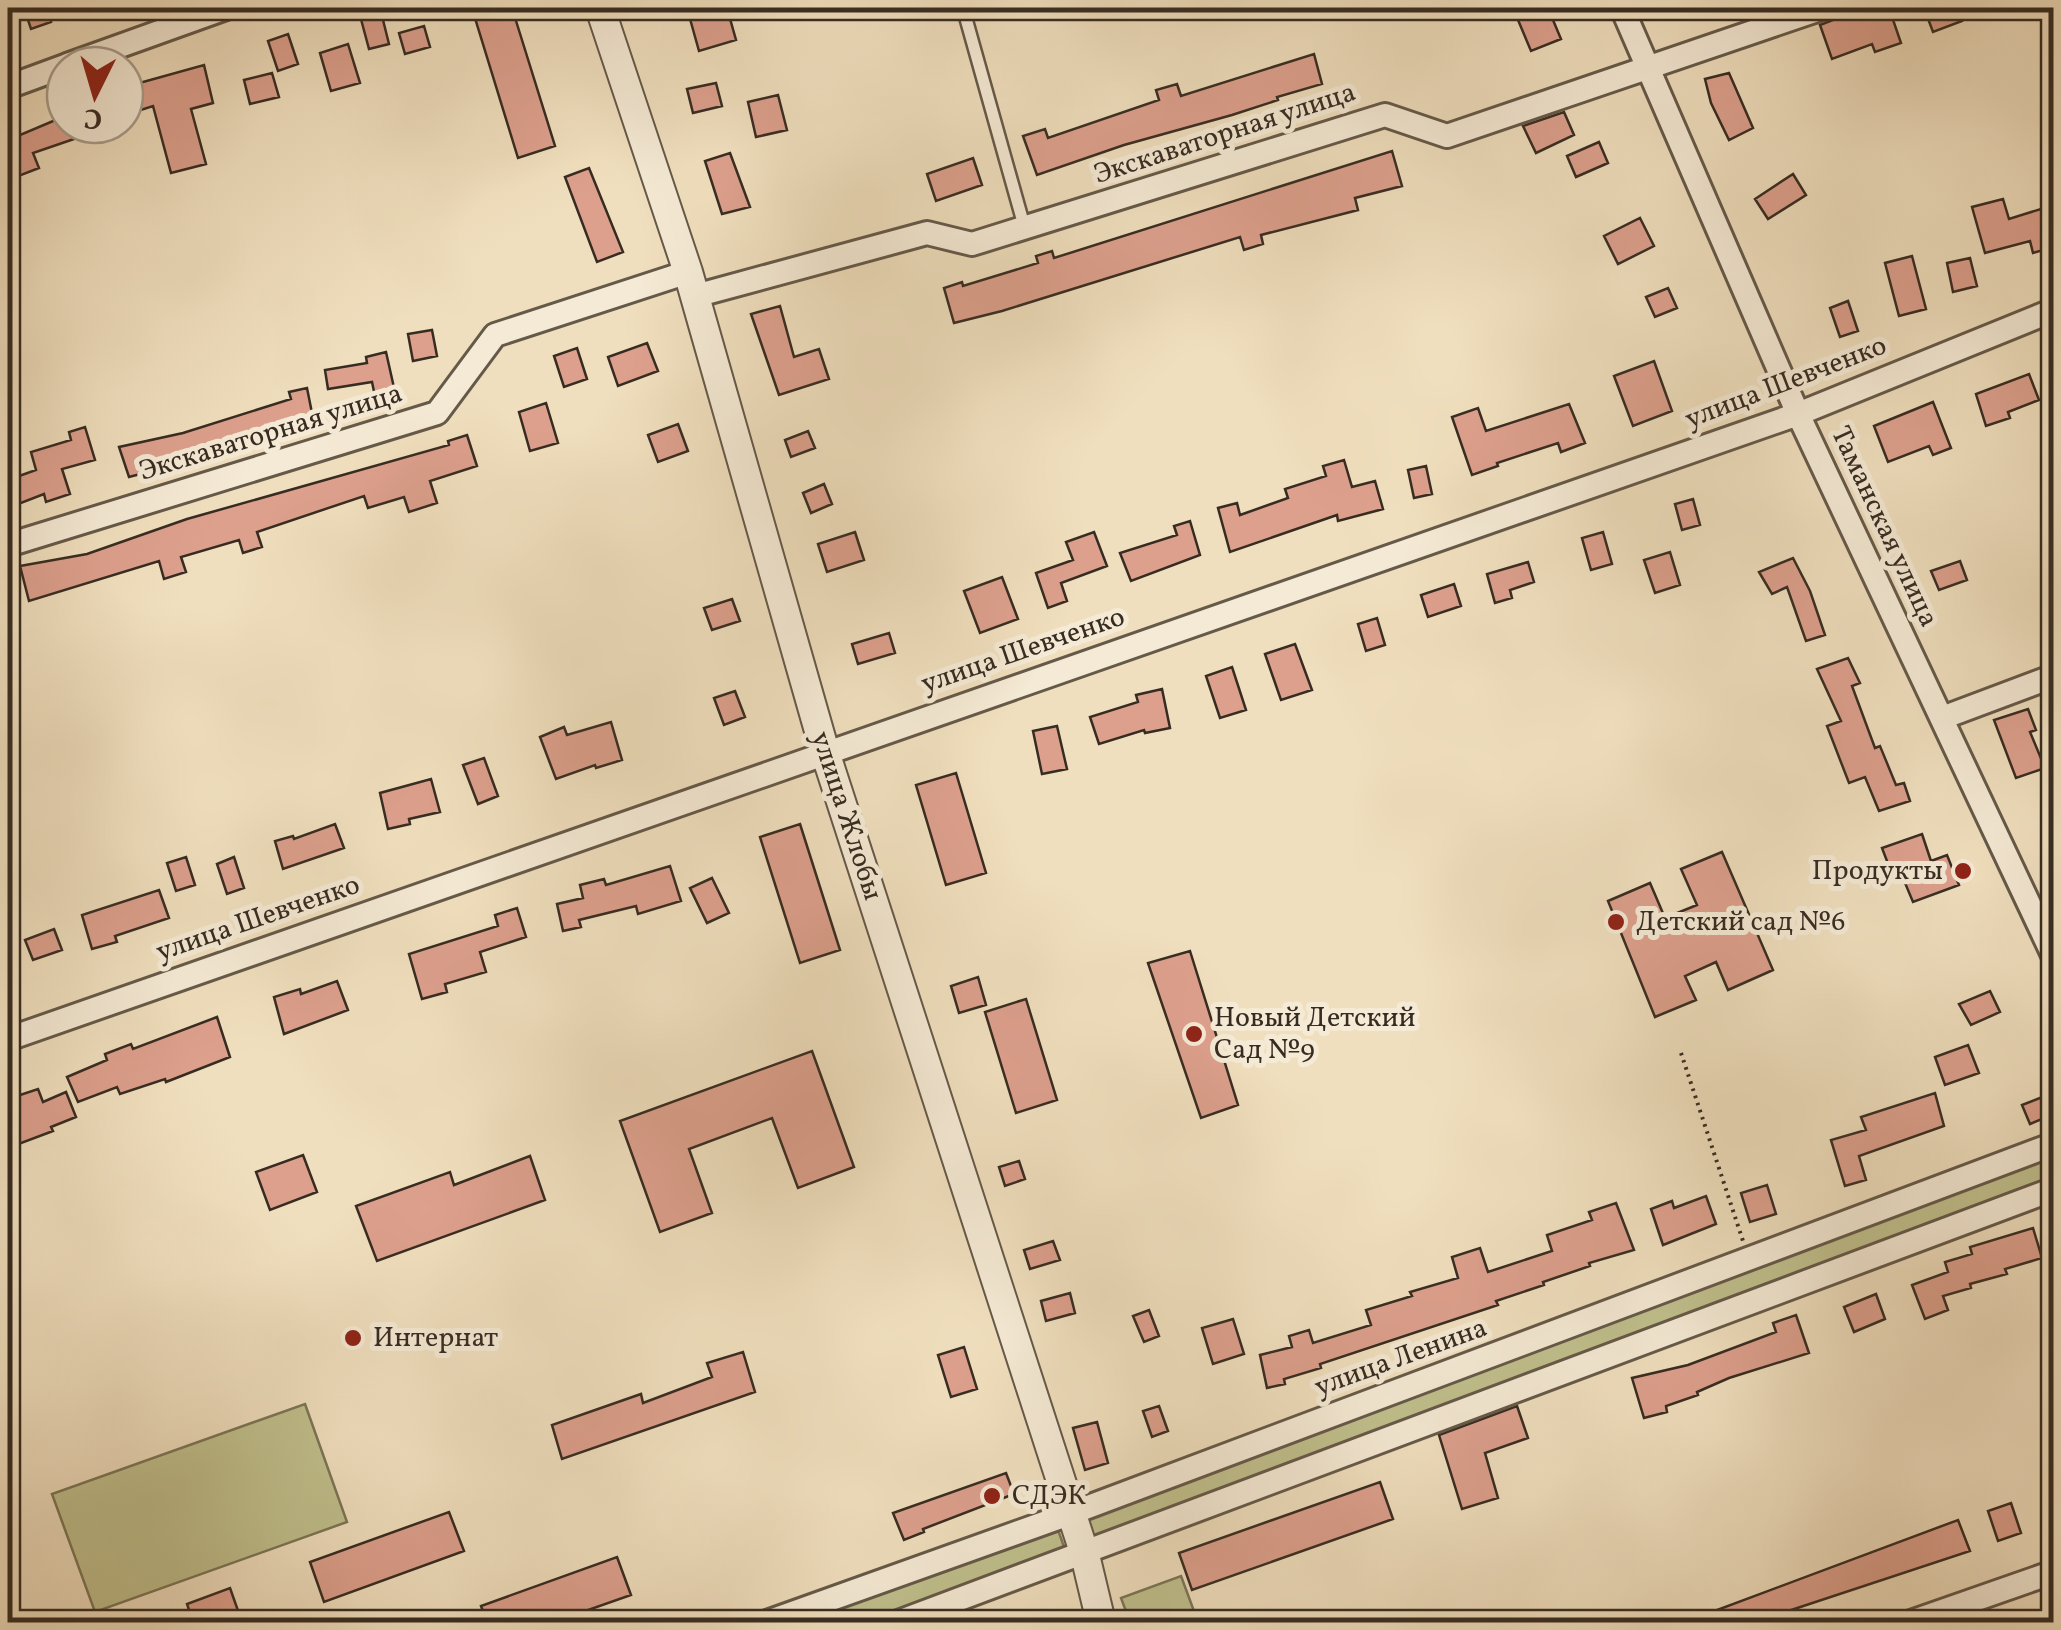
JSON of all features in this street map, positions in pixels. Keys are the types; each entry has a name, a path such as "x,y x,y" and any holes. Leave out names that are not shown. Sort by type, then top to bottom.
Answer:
{"street":[{"path":"122,45 226,8"},
{"name":"улица Жлобы","path":"600,8 691,284 825,752 1072,1513 1101,1622"},
{"name":"Таманская улица","path":"1622,8 1798,414 2054,957"},
{"name":"Экскаваторная улица","path":"8,544 437,413 495,335 691,284 927,233 972,244 1385,115 1447,136 1823,8"},
{"path":"8,86 45,73"},
{"name":"улица Шевченко","path":"8,1039 1798,414 2054,310"},
{"path":"1942,718 2054,676"},
{"name":"улица Ленина","path":"767,1622 1072,1513 2054,1144"},
{"path":"898,1622 2054,1189"},
{"path":"1911,1622 2054,1572"}],"lane":[{"path":"963,8 1025,229"}],"path":[{"path":"1681,1053 1750,1260"}],"green space":[{"path":"2053,1149 2053,1184 1076,1555 1060,1510"},
{"path":"305,1404 347,1522 95,1612 52,1494"},
{"path":"1052,1513 1068,1558 889,1622 757,1622"},
{"path":"1181,1576 1198,1622 1130,1622 1121,1598"}],"building":[{"path":"24,8 46,8 51,22 31,29"},
{"path":"358,8 380,8 389,44 369,49"},
{"path":"512,8 555,146 518,158 475,18"},
{"path":"687,8 727,8 736,40 699,51"},
{"path":"1513,8 1548,8 1561,39 1531,51"},
{"path":"1863,8 1889,8 1901,43 1875,52 1872,44 1832,59 1820,25"},
{"path":"1924,8 1958,8 1962,21 1933,32"},
{"path":"424,26 430,47 405,54 399,33"},
{"path":"288,34 298,64 278,71 268,41"},
{"path":"348,44 360,83 331,91 320,53"},
{"path":"1314,54 1322,84 1037,175 1023,136 1045,129 1048,138 1159,100 1156,90 1177,84 1181,96"},
{"path":"204,65 213,103 191,109 206,164 171,173 153,106 145,109 145,81"},
{"path":"272,73 279,97 250,104 244,80"},
{"path":"1729,73 1753,128 1729,140 1711,103 1705,79"},
{"path":"716,83 722,106 693,113 687,89"},
{"path":"778,95 787,130 756,137 748,102"},
{"path":"1564,112 1574,135 1536,153 1523,126"},
{"path":"45,124 45,145 56,145 33,153 39,168 16,177 8,157 8,140"},
{"path":"1599,142 1608,163 1576,177 1567,156"},
{"path":"1392,151 1402,186 1355,198 1358,210 1261,235 1263,244 1244,250 1240,237 954,323 944,288 1038,263 1036,256 1052,251 1054,258"},
{"path":"730,153 750,207 722,214 705,161"},
{"path":"973,158 982,185 936,201 927,174"},
{"path":"589,168 623,252 597,262 565,177"},
{"path":"1793,174 1806,195 1768,219 1755,199"},
{"path":"2003,199 2009,219 2044,208 2054,247 2033,253 2030,241 1985,253 1972,207"},
{"path":"1640,218 1654,246 1618,264 1604,236"},
{"path":"1912,256 1926,309 1899,316 1885,263"},
{"path":"1970,258 1977,286 1953,292 1947,263"},
{"path":"1668,288 1677,308 1655,317 1646,297"},
{"path":"1848,301 1858,331 1840,337 1830,308"},
{"path":"780,306 794,357 819,349 829,379 779,395 751,314"},
{"path":"432,330 437,356 413,361 408,334"},
{"path":"647,343 658,371 618,386 608,357"},
{"path":"577,348 587,379 564,387 554,356"},
{"path":"386,352 397,401 377,406 372,382 328,389 325,370 367,363 366,357"},
{"path":"1654,361 1672,411 1633,426 1614,376"},
{"path":"2029,374 2039,400 2008,412 2010,418 1986,426 1976,394"},
{"path":"307,388 314,423 271,432 194,460 129,477 119,447 183,433 291,399 289,392"},
{"path":"1933,402 1951,448 1933,455 1929,446 1888,462 1874,426"},
{"path":"546,403 558,443 530,451 519,412"},
{"path":"1569,404 1585,443 1561,452 1558,443 1472,475 1452,417 1478,408 1486,431"},
{"path":"678,424 688,451 658,462 648,435"},
{"path":"85,427 95,460 62,469 70,494 46,502 44,494 8,508 8,480 36,470 31,452 71,440 69,432"},
{"path":"808,431 815,448 791,457 785,440"},
{"path":"467,435 477,466 430,481 437,503 409,512 404,497 368,508 364,496 257,532 262,547 243,553 239,540 181,557 186,572 164,579 159,561 29,601 20,566 87,554 187,519 449,445 448,441"},
{"path":"1344,460 1352,487 1375,481 1383,509 1338,521 1337,515 1230,552 1218,508 1237,503 1240,515 1288,498 1285,489 1326,476 1323,466"},
{"path":"1426,466 1432,494 1414,498 1408,470"},
{"path":"824,484 832,504 811,513 803,493"},
{"path":"1693,499 1700,525 1682,530 1675,504"},
{"path":"1190,521 1200,555 1131,581 1120,553 1177,535 1174,526"},
{"path":"855,532 864,560 827,572 818,544"},
{"path":"1094,532 1107,566 1061,583 1067,601 1048,608 1036,573 1073,560 1066,542"},
{"path":"1603,532 1612,564 1591,570 1582,538"},
{"path":"1670,552 1680,585 1655,593 1644,560"},
{"path":"1793,558 1810,591 1825,635 1806,641 1787,587 1772,594 1759,572"},
{"path":"1960,561 1967,580 1939,590 1931,571"},
{"path":"1528,562 1534,582 1510,590 1512,598 1495,603 1487,574"},
{"path":"1002,577 1018,619 980,633 964,591"},
{"path":"1454,584 1461,606 1428,617 1421,595"},
{"path":"732,599 740,621 712,630 704,608"},
{"path":"1377,618 1385,645 1366,651 1358,624"},
{"path":"889,633 895,653 858,664 852,644"},
{"path":"1295,644 1312,690 1281,700 1265,654"},
{"path":"1848,658 1860,683 1852,686 1875,748 1880,746 1896,785 1904,783 1910,801 1879,811 1865,777 1849,783 1827,726 1841,721 1817,669"},
{"path":"1232,667 1246,710 1220,718 1206,676"},
{"path":"1162,689 1170,728 1145,733 1144,730 1099,744 1090,717 1138,702 1136,695"},
{"path":"735,691 745,717 724,725 714,698"},
{"path":"2028,709 2036,730 2030,732 2045,768 2016,778 1994,720"},
{"path":"611,722 622,760 556,779 540,737 564,727 567,735"},
{"path":"1057,726 1067,769 1042,774 1033,731"},
{"path":"484,758 498,796 478,804 463,765"},
{"path":"956,773 986,873 946,885 916,785"},
{"path":"431,779 440,812 388,829 380,793"},
{"path":"335,824 344,848 283,869 275,841 293,836 294,839"},
{"path":"800,824 840,950 800,963 760,837"},
{"path":"1922,834 1931,861 1947,855 1959,885 1913,902 1898,866 1890,869 1882,848"},
{"path":"1722,852 1773,970 1728,990 1716,962 1685,976 1696,1000 1655,1017 1608,901 1650,883 1665,918 1697,905 1681,869"},
{"path":"186,857 195,885 176,891 167,863"},
{"path":"234,857 244,888 227,894 217,864"},
{"path":"670,866 681,901 638,914 636,906 579,920 581,927 563,931 557,904 583,898 580,885 604,879 606,885"},
{"path":"712,878 729,913 707,923 690,888"},
{"path":"159,890 169,918 115,936 117,942 92,949 82,915"},
{"path":"517,908 526,937 480,952 486,972 445,984 447,992 422,999 409,954 498,926 495,915"},
{"path":"54,929 62,950 33,960 25,940"},
{"name":"Новый Детский Сад №9","path":"1190,951 1238,1105 1201,1118 1148,963"},
{"path":"978,977 986,1005 959,1013 951,986"},
{"path":"337,981 348,1010 284,1034 274,997 300,989 301,994"},
{"path":"1990,991 2000,1012 1971,1025 1959,1004"},
{"path":"1026,999 1057,1100 1016,1113 985,1012"},
{"path":"217,1017 230,1057 166,1082 165,1079 120,1094 117,1087 78,1102 67,1077 107,1060 105,1054 131,1044 133,1049"},
{"path":"1968,1045 1979,1073 1945,1085 1935,1057"},
{"path":"812,1051 854,1167 798,1188 772,1118 689,1149 712,1213 660,1232 620,1121"},
{"path":"38,1089 43,1102 66,1092 76,1117 51,1127 53,1131 8,1148 8,1099"},
{"path":"1935,1093 1944,1126 1859,1156 1866,1180 1845,1186 1831,1140 1866,1130 1861,1117"},
{"path":"2050,1094 2054,1114 2030,1124 2022,1105"},
{"path":"303,1155 317,1192 270,1210 256,1172"},
{"path":"530,1156 545,1200 377,1261 356,1206 450,1172 454,1185"},
{"path":"1019,1161 1025,1179 1005,1186 999,1167"},
{"path":"1767,1185 1776,1214 1750,1222 1741,1193"},
{"path":"1706,1196 1716,1224 1663,1245 1651,1209 1672,1201 1674,1208"},
{"path":"1616,1203 1634,1250 1589,1263 1590,1266 1543,1282 1544,1285 1496,1301 1498,1305 1320,1364 1321,1368 1267,1388 1260,1355 1292,1347 1289,1336 1309,1330 1313,1343 1371,1325 1366,1310 1458,1278 1452,1257 1480,1248 1488,1272 1552,1251 1547,1235 1592,1220 1589,1212"},
{"path":"2033,1228 2042,1258 1943,1296 1948,1310 1925,1319 1912,1285 1948,1272 1945,1262 1972,1254 1970,1247"},
{"path":"1053,1241 1060,1260 1030,1269 1024,1250"},
{"path":"1070,1293 1075,1313 1046,1321 1041,1301"},
{"path":"1876,1294 1885,1319 1854,1332 1844,1307"},
{"path":"1149,1310 1159,1336 1144,1342 1133,1316"},
{"path":"1796,1315 1809,1353 1729,1378 1666,1406 1667,1412 1644,1418 1632,1378 1688,1365 1776,1332 1773,1323"},
{"path":"1233,1319 1244,1354 1213,1364 1202,1328"},
{"path":"964,1347 977,1389 951,1397 938,1355"},
{"path":"743,1352 755,1392 562,1459 552,1425 641,1394 643,1403 712,1377 707,1363"},
{"path":"1159,1406 1168,1431 1152,1437 1143,1411"},
{"path":"1517,1406 1528,1438 1485,1453 1498,1498 1462,1509 1439,1435"},
{"path":"1097,1422 1108,1463 1085,1470 1073,1428"},
{"path":"1006,1473 1014,1494 904,1540 893,1513"},
{"path":"1380,1482 1393,1519 1192,1590 1179,1553"},
{"path":"2011,1503 2021,1533 1998,1541 1988,1511"},
{"path":"449,1512 464,1551 324,1602 310,1562"},
{"path":"1958,1520 1970,1551 1755,1622 1685,1622"},
{"path":"617,1557 631,1595 554,1622 487,1622 481,1606"},
{"path":"230,1588 242,1622 193,1622 187,1604"}],"place":[{"name":"Продукты","path":"1963,871"},
{"name":"Детский сад №6","path":"1616,922"},
{"name":"Новый Детский Сад №9","path":"1194,1034"},
{"name":"Интернат","path":"353,1338"},
{"name":"СДЭК","path":"992,1496"}]}
